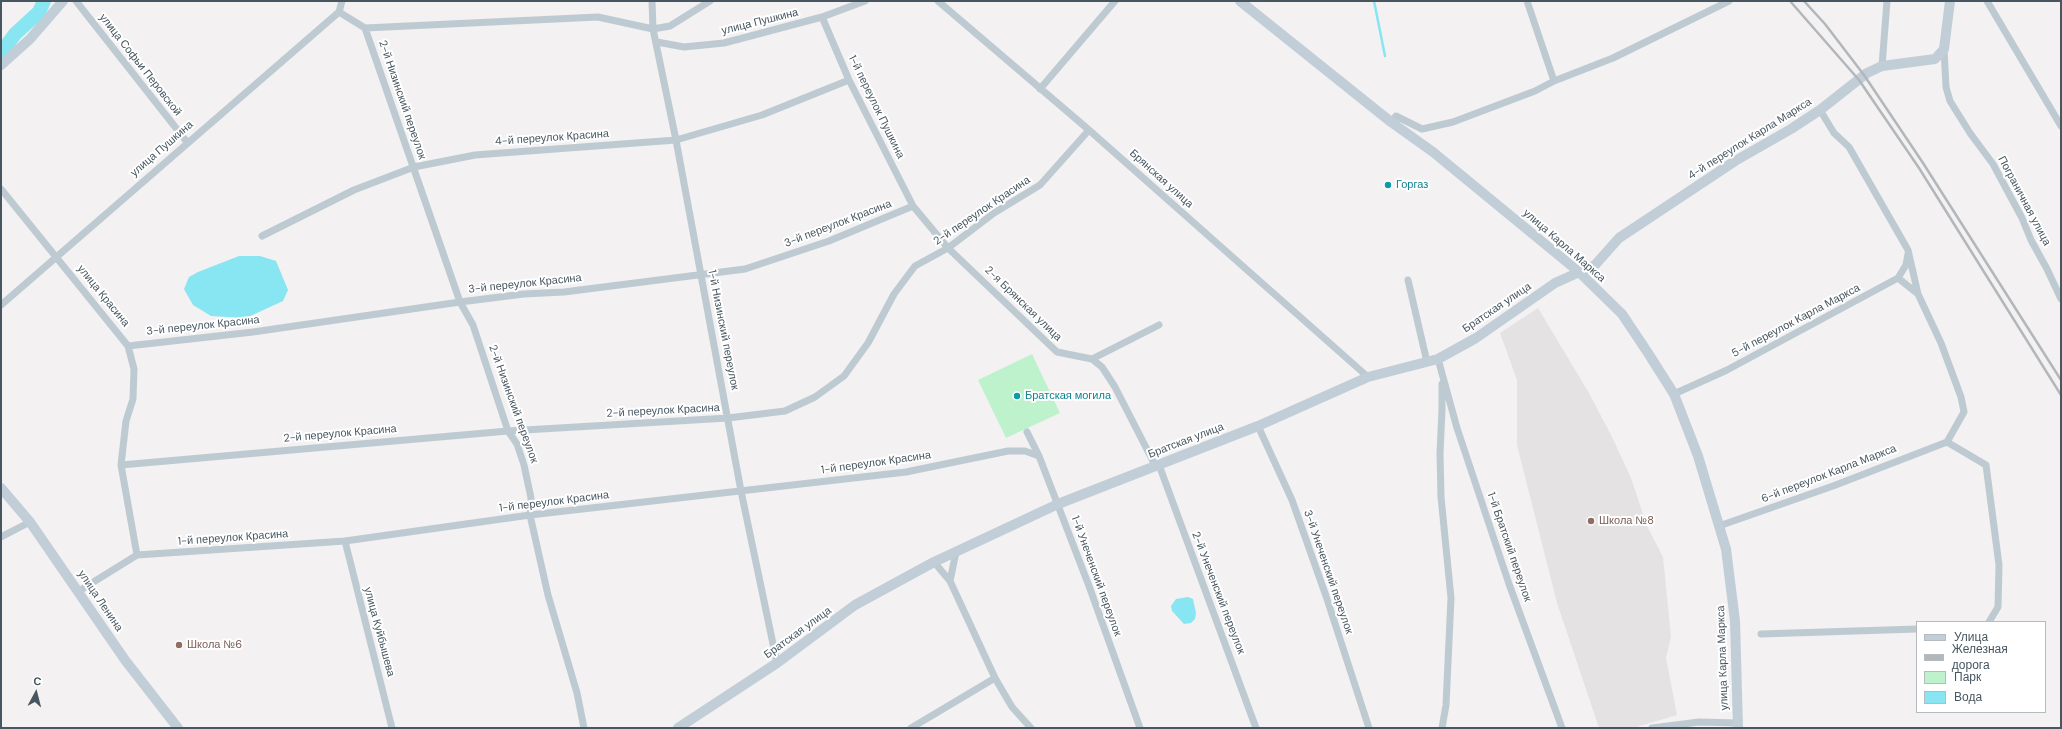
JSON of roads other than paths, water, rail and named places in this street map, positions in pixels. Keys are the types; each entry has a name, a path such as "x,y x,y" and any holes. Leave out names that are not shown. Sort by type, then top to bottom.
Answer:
{"street":[{"path":"1,65 30,39 63,1"},
{"name":"улица Софьи Перовской","path":"76,1 187,142"},
{"path":"342,1 339,12 365,28 598,17 653,28 670,26 710,1"},
{"name":"1-й Низинский переулок","path":"652,1 653,28 676,140 741,491 777,663"},
{"name":"улица Пушкина","path":"657,42 684,47 724,43 822,18 865,1"},
{"name":"Брянская улица","path":"938,1 1089,130 1368,377"},
{"path":"1040,89 1115,1"},
{"name":"улица Карла Маркса","path":"1240,1 1392,122 1433,152 1579,272 1622,314 1674,394 1698,456 1726,549 1735,621 1738,726"},
{"path":"1527,1 1554,81"},
{"path":"1392,122 1396,116 1422,129 1453,122 1535,91 1554,81 1612,58 1729,1"},
{"path":"1882,66 1887,1"},
{"path":"1944,49 1950,1"},
{"path":"1987,1 2061,126"},
{"name":"улица Пушкина","path":"1,306 187,142 339,12"},
{"name":"1-й переулок Пушкина","path":"822,18 849,80 913,206 948,248"},
{"name":"2-й Низинский переулок","path":"365,28 460,302 473,325 508,431 517,444 524,465 531,498 530,515 548,595 577,694 584,728"},
{"name":"4-й переулок Карла Маркса","path":"1579,272 1595,264 1618,238 1735,161 1820,110 1864,75 1882,66 1935,59 1944,49"},
{"name":"Пограничная улица","path":"1944,49 1946,87 1950,101 1970,133 1993,164 2022,218 2031,240 2061,299"},
{"name":"4-й переулок Красина","path":"262,236 354,190 414,167 475,155 676,140 762,115 849,80"},
{"path":"1820,110 1834,133 1849,147 1857,159 1908,250 1918,294 1941,343 1961,397 1964,412 1947,442 1986,465 1998,564 1998,606 1990,621"},
{"name":"2-й переулок Красина","path":"121,465 508,431 728,418 785,411 815,397 844,376 868,343 894,294 915,266 948,248 994,213 1040,185 1089,130"},
{"name":"улица Красина","path":"1,189 57,256 128,346 134,369 133,399 126,421 121,465 137,555"},
{"name":"3-й переулок Красина","path":"128,346 253,332 524,294 564,292 700,273 745,269 829,241 913,206"},
{"name":"2-я Брянская улица","path":"948,248 1057,352 1092,359"},
{"path":"1908,250 1906,265 1898,278 1918,294"},
{"name":"Братская улица","path":"678,728 777,663 855,606 934,562 1058,504 1258,426 1368,377 1438,359 1476,338 1555,283 1579,272"},
{"name":"5-й переулок Карла Маркса","path":"1674,394 1724,372 1898,278"},
{"path":"1408,280 1427,362"},
{"path":"1157,465 1115,387 1102,367 1092,359 1159,325"},
{"name":"1-й Братский переулок","path":"1438,359 1457,428 1509,584 1562,728"},
{"name":"1-й Братский переулок","path":"1441,372 1441,497 1451,598 1446,706 1442,728"},
{"name":"3-й Унеченский переулок","path":"1258,426 1292,500 1326,596 1369,728"},
{"name":"1-й Унеченский переулок","path":"1027,432 1039,456 1058,504 1140,728"},
{"name":"6-й переулок Карла Маркса","path":"1719,526 1833,486 1947,442"},
{"name":"1-й переулок Красина","path":"79,591 137,555 345,541 530,515 906,472 1008,451 1025,450 1039,456"},
{"name":"2-й Унеченский переулок","path":"1157,465 1256,728"},
{"name":"улица Ленина","path":"1,488 30,522 79,591 125,660 178,728"},
{"path":"1,537 30,522"},
{"name":"улица Куйбышева","path":"345,541 392,728"},
{"path":"950,581 956,552"},
{"path":"934,562 950,581 995,678 1012,707 1031,728"},
{"path":"1761,634 1916,629"},
{"path":"911,728 995,678"},
{"path":"1652,728 1699,722 1738,726"}],"water":[{"path":"239,256 260,256 276,261 288,290 283,301 246,318 211,316 193,305 184,289 189,277"},
{"path":"1188,597 1193,599 1196,613 1195,619 1191,623 1184,624 1172,611 1171,606 1176,599"}],"waterway":[{"path":"1,53 15,34 39,12 44,1"},
{"path":"1374,1 1385,56"}],"railway":[{"path":"1790,1 1859,80 1919,168 2061,395"},
{"path":"1804,1 1825,24 1864,75 1923,163 2061,380"}],"place":[{"name":"Горгаз","path":"1388,185"},
{"name":"Братская могила","path":"1017,396"},
{"name":"Школа №8","path":"1591,521"},
{"name":"Школа №6","path":"179,645"}]}
